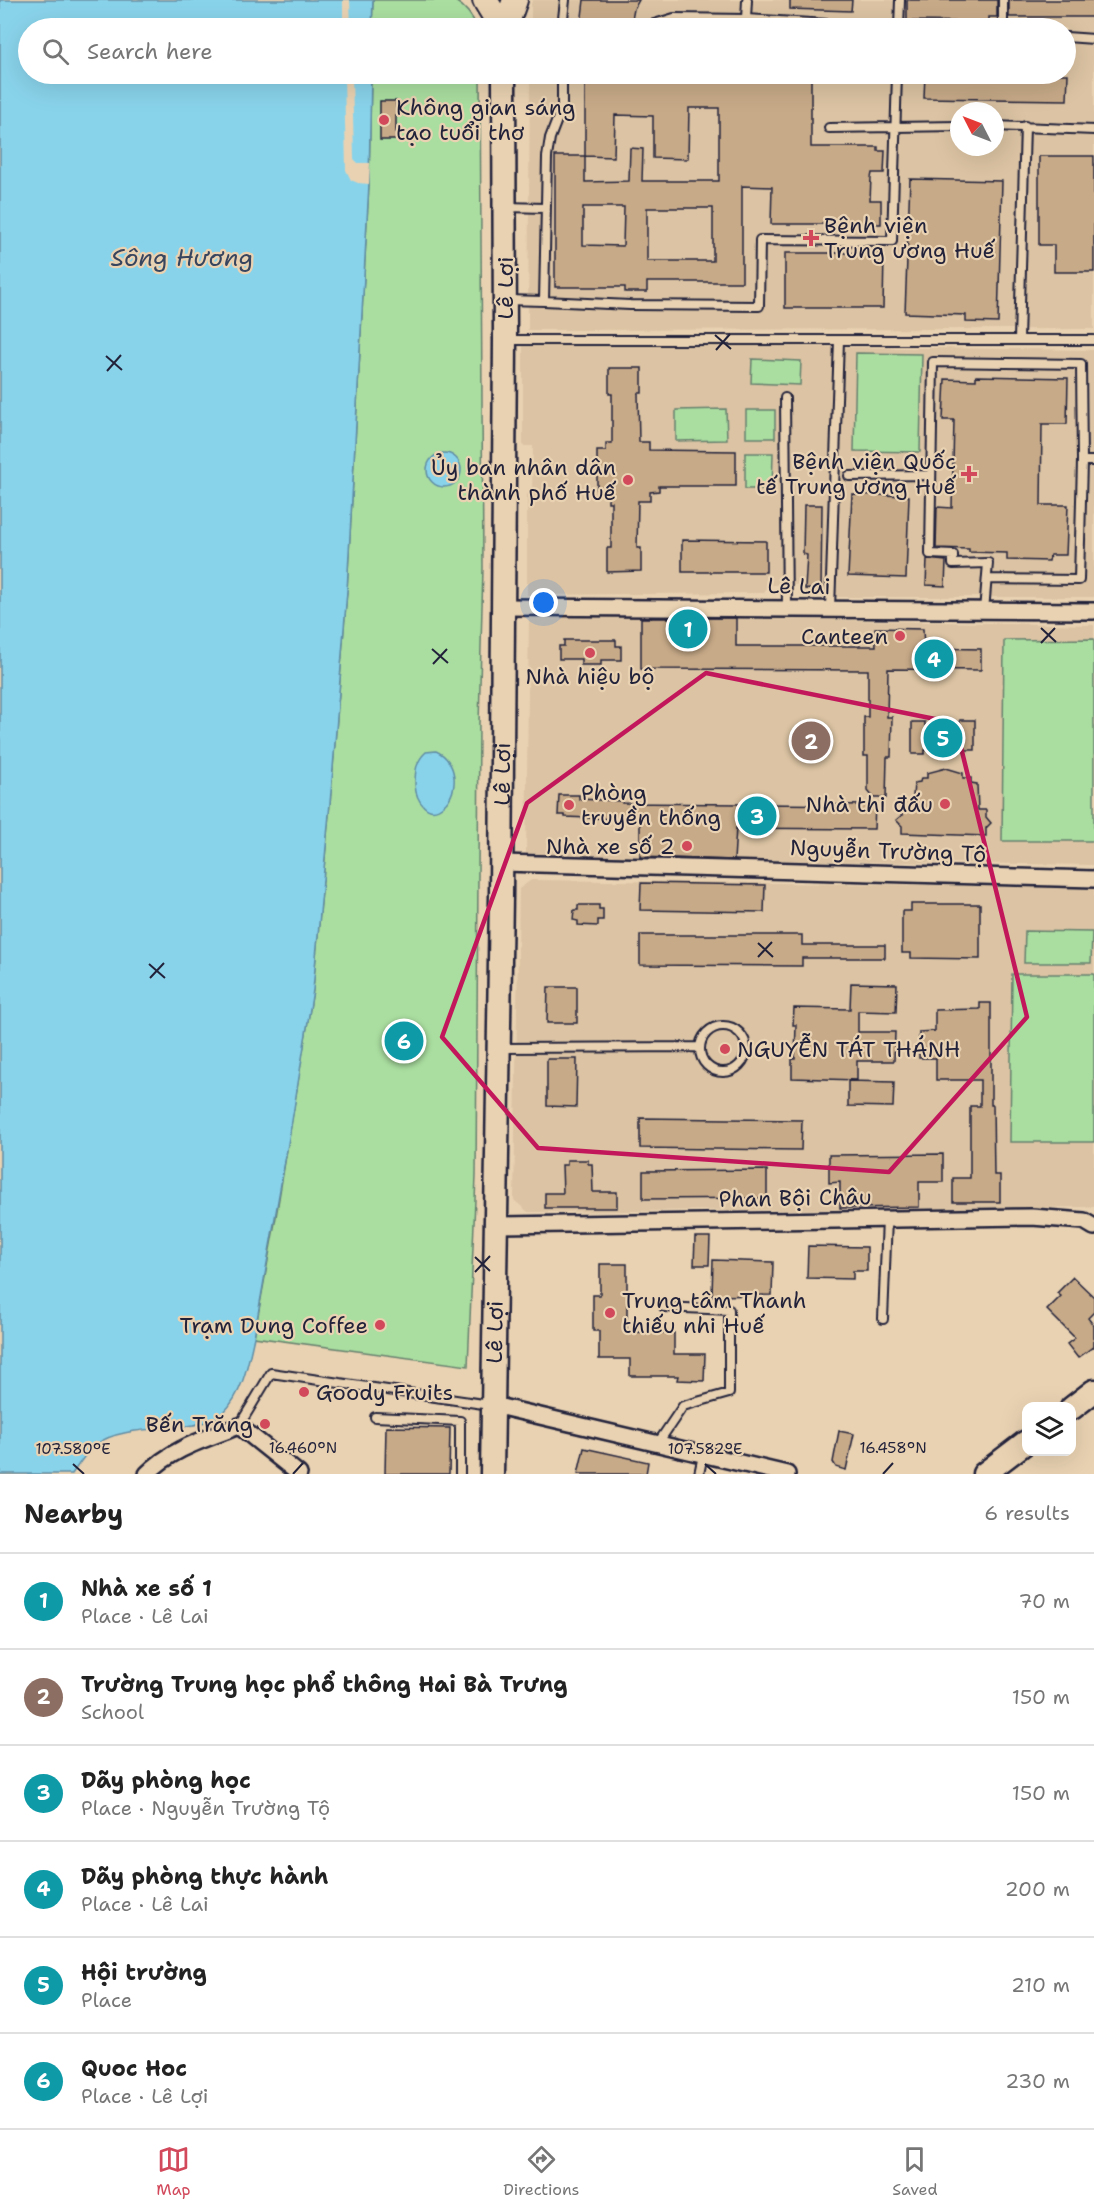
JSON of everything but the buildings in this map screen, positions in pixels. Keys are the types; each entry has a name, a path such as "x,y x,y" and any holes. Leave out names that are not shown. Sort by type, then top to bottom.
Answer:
{"main road":[{"path":"485,0 497,18"},
{"path":"503,0 503,18"},
{"path":"507,18 515,0"},
{"name":"Lê Lợi","path":"492,1474 500,1048 505,340 504,84"},
{"path":"1076,1404 1094,1391"},
{"path":"984,1474 1022,1445"}],"street":[{"name":"Lê Lai","path":"503,607 1094,611"},
{"name":"Nguyễn Trường Tộ","path":"501,863 1094,879"},
{"name":"Phan Bội Châu","path":"496,1225 1032,1217 1084,1221 1094,1227"},
{"path":"493,1405 658,1443 703,1455 732,1468 787,1474"},
{"path":"147,1474 159,1461 179,1450 239,1426 299,1474"}],"lane":[{"path":"562,18 565,0"},
{"path":"746,18 747,0"},
{"path":"899,18 900,0"},
{"path":"1003,0 1003,18"},
{"path":"1076,38 1094,39"},
{"path":"544,301 547,157 550,138 562,107 562,84"},
{"path":"505,300 630,305 759,306 760,240 892,241 897,84"},
{"path":"830,128 950,126"},
{"path":"1004,126 1094,130"},
{"path":"1019,340 1024,126"},
{"path":"504,207 545,208"},
{"path":"505,340 1094,340"},
{"path":"830,609 839,340"},
{"path":"984,611 988,563 953,564 953,555 930,554 933,362 1081,364 1082,460 1079,580 987,579"},
{"path":"785,398 787,609"},
{"path":"1082,460 1094,461"},
{"path":"849,476 931,475"},
{"path":"724,1025 738,1030 745,1040 746,1048 742,1062 723,1072 710,1067 705,1062 700,1047 710,1030 724,1025"},
{"path":"500,1048 700,1047"},
{"path":"883,1319 887,1219"},
{"path":"658,1443 683,1406 729,1393 729,1310 664,1307"},
{"path":"239,1426 271,1373 493,1405"},
{"path":"375,1417 460,1421 460,1474"},
{"path":"699,1474 703,1455"}],"highlighted area":[{"path":"706,673 955,723 1027,1017 889,1172 538,1148 442,1037 527,803"}],"shaded area":[{"name":"Bệnh viện Trung ương Huế","path":"533,0 1094,0 1094,329 528,330 530,84 1076,84 1076,18 531,18"},
{"path":"523,343 1094,350 1094,597 840,597 799,594 799,585 768,585 764,593 527,595 527,494 532,494 533,446 523,446"},
{"path":"529,614 1094,625 1094,865 526,857"},
{"path":"531,880 1094,887 1094,1207 528,1212 514,1200 519,889"}],"green space":[{"path":"373,0 454,0 472,18 372,18"},
{"path":"371,84 480,84 483,568 479,724 476,1176 468,1366 254,1337 313,990 347,591 369,184"},
{"path":"856,353 922,354 920,452 854,451"},
{"path":"752,359 801,361 800,385 751,383"},
{"path":"726,409 727,440 676,441 676,410"},
{"path":"746,410 775,410 775,438 746,438"},
{"path":"745,453 773,453 772,489 745,489"},
{"path":"1094,639 1094,841 1002,841 1004,640"},
{"path":"1025,931 1092,932 1091,963 1024,963"},
{"path":"1012,974 1094,974 1094,1142 1010,1142"}],"water":[{"name":"Sông Hương","path":"0,0 373,0 372,18 18,18 18,84 371,84 369,184 347,591 313,990 292,1121 247,1368 230,1405 220,1415 209,1421 194,1425 129,1432 105,1439 92,1448 72,1474 0,1474"},
{"path":"444,453 456,458 461,470 456,482 444,487 432,482 427,470 432,458"},
{"path":"436,751 443,755 452,768 454,784 449,799 444,805 433,810 420,802 416,791 415,775 423,755 426,752"}],"pier":[{"path":"343,0 350,0 351,18 343,18"},
{"path":"344,84 352,84 354,159 358,163 370,163 369,184 351,180 346,170"}],"place":[{"name":"Không gian sáng tạo tuổi thơ","path":"384,120"},
{"name":"Bệnh viện Trung ương Huế","path":"811,238"},
{"name":"Bệnh viện Quốc tế Trung ương Huế","path":"969,474"},
{"name":"Ủy ban nhân dân thành phố Huế","path":"628,480"},
{"name":"Nhà xe số 1","path":"688,629"},
{"name":"Canteen","path":"900,636"},
{"name":"Nhà hiệu bộ","path":"590,653"},
{"name":"Dãy phòng thực hành","path":"934,659"},
{"name":"Hội trường","path":"943,738"},
{"name":"Trường Trung học phổ thông Hai Bà Trưng","path":"811,741"},
{"name":"Nhà thi đấu","path":"945,804"},
{"name":"Phòng truyền thống","path":"569,805"},
{"name":"Dãy phòng học","path":"757,816"},
{"name":"Nhà xe số 2","path":"687,846"},
{"name":"Quoc Hoc","path":"404,1041"},
{"name":"NGUYỄN TÁT THÁNH","path":"725,1049"},
{"name":"Trung tâm Thanh thiếu nhi Huế","path":"610,1313"},
{"name":"Trạm Dung Coffee","path":"380,1325"},
{"name":"Goody Fruits","path":"304,1392"},
{"name":"Bến Trăng","path":"265,1424"}]}
